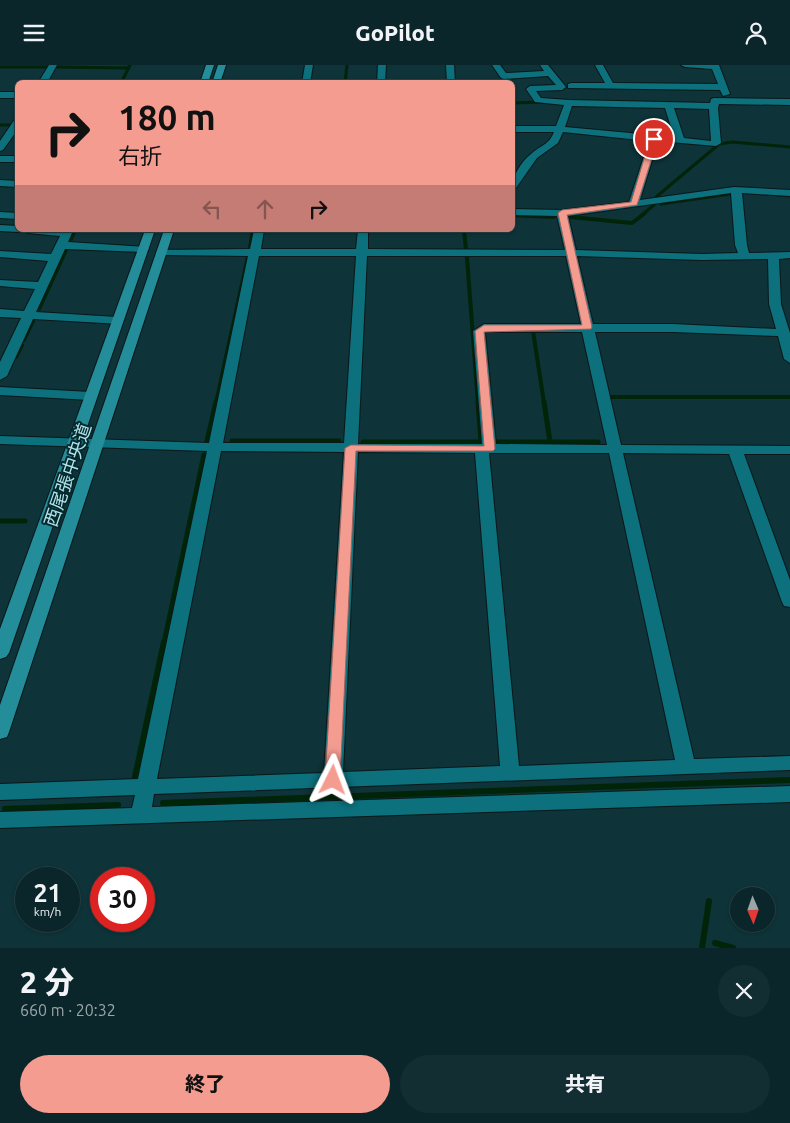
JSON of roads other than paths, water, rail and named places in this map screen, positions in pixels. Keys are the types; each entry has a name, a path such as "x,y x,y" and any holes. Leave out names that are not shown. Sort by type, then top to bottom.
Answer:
{"main road":[{"path":"205,80 210,65"},
{"path":"217,80 222,65"},
{"name":"西尾張中央道","path":"1,646 149,232"},
{"name":"西尾張中央道","path":"0,732 168,232"}],"street":[{"path":"44,80 53,65"},
{"path":"306,80 309,65"},
{"path":"381,80 382,65"},
{"path":"450,65 451,80"},
{"path":"496,65 504,76 550,73"},
{"path":"544,65 550,73 566,86 582,95 587,103"},
{"path":"599,65 610,85"},
{"path":"685,65 715,66 728,101"},
{"path":"714,106 569,103 538,100 530,89 610,85 723,87"},
{"path":"0,95 15,95"},
{"path":"515,129 560,129 713,145 716,143 714,101 790,103"},
{"path":"515,182 534,156 555,141 569,103"},
{"path":"669,105 680,141"},
{"path":"0,148 15,126"},
{"path":"634,204 654,139"},
{"path":"0,159 15,159"},
{"path":"0,183 15,183"},
{"path":"734,190 738,195 741,245 745,256"},
{"path":"515,211 562,213 734,190 790,193"},
{"path":"562,213 686,767"},
{"path":"0,215 15,216"},
{"path":"0,376 6,352 30,315 67,233 54,232"},
{"path":"140,816 259,232"},
{"path":"333,780 363,232"},
{"path":"61,245 143,249"},
{"path":"162,252 571,253 702,257 790,255"},
{"path":"0,254 55,258"},
{"path":"772,255 775,304 789,352"},
{"path":"0,283 43,286"},
{"path":"0,313 117,321"},
{"path":"510,774 479,331 484,328 588,327 784,333"},
{"path":"0,391 90,396"},
{"path":"0,440 216,447 790,450"},
{"path":"735,450 790,602"},
{"path":"0,792 790,763"},
{"path":"0,821 790,794"}],"waterway":[{"path":"345,80 347,65"},
{"path":"0,67 50,67"},
{"path":"54,67 129,68"},
{"path":"122,80 129,68"},
{"path":"515,103 543,102"},
{"path":"0,125 11,125"},
{"path":"713,145 732,142 790,147"},
{"path":"656,197 718,145"},
{"path":"661,204 730,194"},
{"path":"778,195 790,196"},
{"path":"643,214 654,205"},
{"path":"570,217 632,223 645,213"},
{"path":"515,215 554,217"},
{"path":"70,241 74,232"},
{"path":"250,248 253,232"},
{"path":"464,232 466,250"},
{"path":"39,309 66,250"},
{"path":"216,403 248,257"},
{"path":"467,258 478,403"},
{"path":"24,340 33,321"},
{"path":"528,331 533,331 544,403"},
{"path":"16,357 22,345"},
{"path":"610,397 790,397"},
{"path":"207,441 216,402"},
{"path":"363,442 481,442 478,402"},
{"path":"544,402 550,442"},
{"path":"232,441 339,441"},
{"path":"495,442 550,442"},
{"path":"550,442 598,442"},
{"path":"164,643 204,455"},
{"path":"0,521 25,521"},
{"path":"135,777 164,642"},
{"path":"163,803 790,780"},
{"path":"5,809 118,805"},
{"path":"702,948 709,901"},
{"path":"715,943 733,948"}]}
